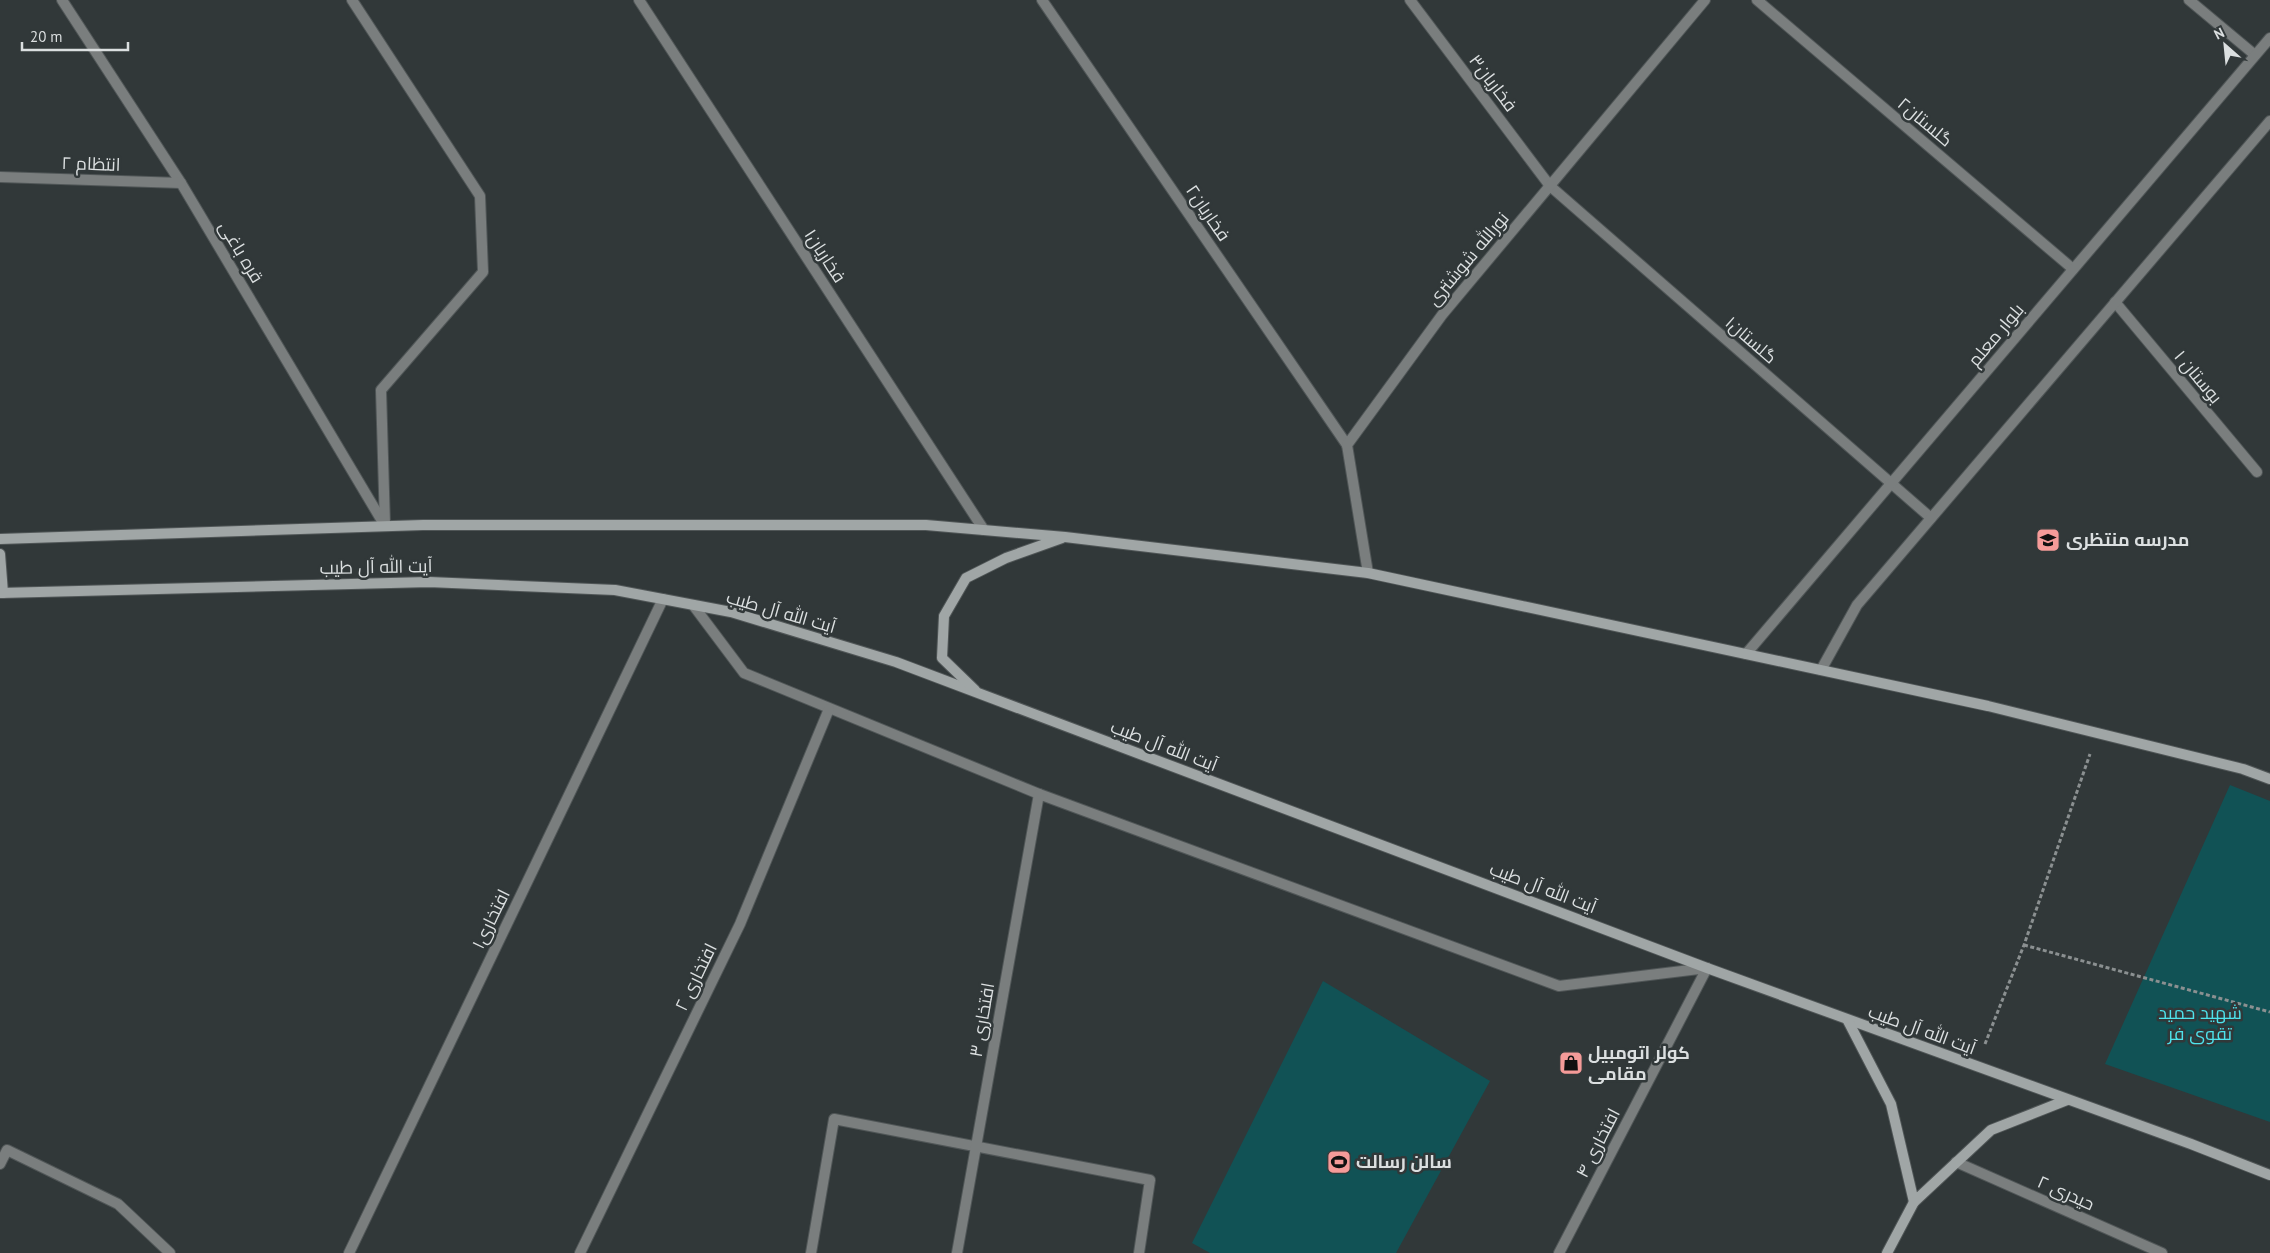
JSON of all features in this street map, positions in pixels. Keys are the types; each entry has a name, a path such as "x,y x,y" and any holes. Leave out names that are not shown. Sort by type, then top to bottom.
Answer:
{"main road":[{"path":"0,538 385,526 926,525 1065,536 1368,574 1988,706 2242,768 2270,778"},
{"path":"978,693 942,658 944,616 966,578 1006,558 1065,536"},
{"path":"0,554 2,593"},
{"name":"آیت الله آل طیب","path":"2,593 429,582 615,590 731,612 896,662 1707,968 2191,1144 2270,1175"},
{"path":"1848,1020 1891,1104 1914,1202"},
{"path":"1887,1253 1914,1202 1991,1130 2067,1100"}],"street":[{"name":"قره باغی","path":"62,0 181,184 385,526"},
{"path":"352,0 480,196 482,272 381,390 385,526"},
{"name":"فخاریان۱","path":"639,0 984,530"},
{"name":"فخاریان۲","path":"1042,0 1348,445"},
{"name":"فخاریان۳","path":"1410,0 1550,186"},
{"name":"نورالله شوشتری","path":"1348,445 1442,315 1705,0"},
{"name":"گلستان۲","path":"1757,0 2073,269"},
{"path":"2189,0 2255,56"},
{"name":"بلوار معلم","path":"1746,654 2270,38"},
{"path":"1822,670 1857,605 2270,121"},
{"name":"انتظام ۲","path":"0,177 181,184"},
{"name":"گلستان۱","path":"1550,186 1931,518"},
{"name":"بوستان ۱","path":"2115,302 2257,472"},
{"path":"1348,445 1368,574"},
{"name":"افتخاری۱","path":"349,1253 663,599"},
{"path":"693,605 744,673 1039,794 1559,986 1707,968"},
{"name":"افتخاری ۲","path":"580,1253 740,924 829,709"},
{"name":"افتخاری ۳","path":"957,1253 1039,794"},
{"name":"افتخاری ۴","path":"1560,1253 1707,968"},
{"path":"811,1253 834,1119 1150,1180 1139,1253"},
{"path":"0,1164 7,1150 118,1204 170,1253"},
{"name":"حیدری ۲","path":"1956,1162 2162,1253"}],"path":[{"path":"1976,1066 2024,945 2097,732"},
{"path":"2024,945 2270,1012"}],"green space":[{"name":"شهید حمید تقوی فر","path":"2230,785 2270,801 2270,1122 2105,1064"},
{"name":"سالن رسالت","path":"1323,981 1490,1081 1396,1253 1210,1253 1192,1243"}],"place":[{"name":"مدرسه منتظری","path":"2048,540"},
{"name":"کولر اتومبیل مقامی","path":"1571,1063"},
{"name":"سالن رسالت","path":"1339,1162"}]}
